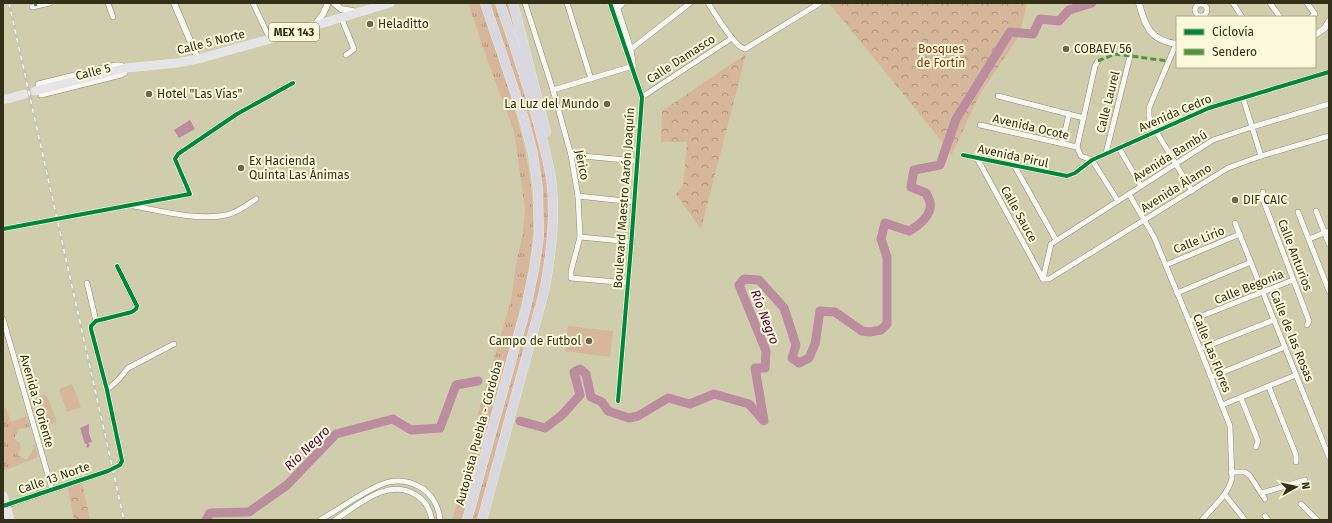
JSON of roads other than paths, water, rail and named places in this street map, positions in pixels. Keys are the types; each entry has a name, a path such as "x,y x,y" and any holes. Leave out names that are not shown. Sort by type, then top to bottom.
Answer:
{"highway":[{"name":"Autopista Puebla - Córdoba","path":"468,520 526,308 534,270 539,230 536,171 528,136 485,3"},
{"path":"500,3 528,89 549,163"},
{"path":"482,520 540,306 552,250 552,186 544,119 513,3"}],"main road":[{"name":"Calle 5 Norte","path":"38,90 126,68 177,63 198,59 390,3"},
{"path":"3,100 25,94"},
{"path":"3,496 4,506 10,520"}],"street":[{"path":"35,6 50,3"},
{"path":"108,3 112,17"},
{"path":"174,3 198,59"},
{"path":"254,3 270,39"},
{"path":"314,26 323,14 328,3"},
{"path":"334,3 342,9 360,12"},
{"name":"Jérico","path":"525,3 553,90 570,155 578,196 580,237 570,278 628,283"},
{"path":"567,3 591,79"},
{"name":"Boulevard Maestro Aarón Joaquín","path":"610,3 628,51"},
{"path":"613,12 616,6 623,3"},
{"path":"628,51 690,3"},
{"path":"708,3 732,38 742,48 748,48 820,3"},
{"path":"1139,3 1147,27 1152,34 1163,41 1176,44 1149,108 1149,116 1156,132 1192,191"},
{"path":"1206,7 1212,3"},
{"path":"1233,3 1241,16"},
{"path":"1270,3 1279,16"},
{"path":"1307,3 1315,14 1312,16"},
{"path":"1198,16 1194,9 1196,4 1206,7"},
{"name":"Boulevard Maestro Aarón Joaquín","path":"616,6 642,97 632,242 618,401"},
{"path":"1203,16 1206,13 1206,7"},
{"path":"341,18 354,49 346,55"},
{"path":"1316,34 1325,28 1329,21"},
{"name":"Calle Damasco","path":"642,97 732,38"},
{"name":"Calle Laurel","path":"1106,153 1130,56"},
{"path":"1098,61 1095,66 1077,147 1081,156 1092,160 1118,201"},
{"path":"553,90 632,66"},
{"name":"Avenida Cedro","path":"1058,176 1068,176 1075,173 1092,160 1106,153 1209,108 1329,73"},
{"path":"3,230 190,194 175,159 178,154 237,114 293,82"},
{"path":"998,96 1084,118"},
{"path":"1243,98 1261,156"},
{"name":"Avenida Bambú","path":"1056,240 1213,140 1329,104"},
{"path":"1062,144 1070,114"},
{"name":"Avenida Ocote","path":"980,125 1077,147"},
{"name":"Avenida Álamo","path":"1044,279 1049,279 1228,168 1261,156 1329,136"},
{"path":"1119,148 1141,186"},
{"path":"570,155 637,161"},
{"name":"Avenida Pirul","path":"962,155 1014,165 1058,176"},
{"name":"Calle Sauce","path":"977,158 1044,279"},
{"path":"1014,165 1056,240 1051,244 1044,279"},
{"name":"Calle Anturios","path":"1263,192 1262,196 1309,321 1307,324"},
{"name":"Calle Las Flores","path":"1129,194 1144,220 1166,265 1230,426 1232,472 1230,486 1225,495 1203,519"},
{"path":"578,196 634,202"},
{"path":"131,205 184,215 206,217 226,215 242,209 256,199"},
{"path":"1316,211 1327,232 1329,244"},
{"path":"1298,212 1329,291"},
{"name":"Calle de las Rosas","path":"1236,223 1329,457"},
{"path":"1309,239 1327,232"},
{"name":"Calle Lirio","path":"1166,265 1240,234"},
{"path":"580,237 632,242"},
{"path":"1177,293 1251,262"},
{"path":"117,266 137,306 132,312 96,321 91,326 107,390 128,368 174,344"},
{"name":"Calle Begonia","path":"1189,321 1293,280"},
{"path":"87,283 96,321"},
{"name":"Avenida 2 Oriente","path":"3,319 52,490"},
{"path":"1200,349 1274,320"},
{"path":"1211,377 1285,347"},
{"path":"1222,405 1296,375"},
{"path":"1269,387 1296,455 1296,462"},
{"name":"Calle 13 Norte","path":"4,506 118,467 122,461 107,390"},
{"path":"1241,398 1258,441 1256,447"},
{"path":"1232,472 1245,472 1250,476 1265,499"},
{"path":"1262,493 1305,480"},
{"path":"320,520 370,489 383,483 403,481 414,484 427,492 435,503 439,512 440,520"},
{"path":"335,520 373,496 385,491 400,488 408,490 422,499 430,512 432,520"},
{"path":"1225,495 1244,520"},
{"path":"1302,504 1317,520"}],"waterway":[{"name":"Río Negro","path":"520,421 545,428 562,415 580,395 574,372 580,369 586,374 591,397 602,402 608,411 629,418 638,416 668,398 690,404 714,394 749,404 764,421 755,368 765,368 766,351 739,285 744,279 759,280 784,308 796,345 792,358 799,363 809,358 815,344 820,311 835,312 862,331 870,332 881,330 887,324 887,257 881,239 885,223 909,231 924,220 930,207 930,202 926,193 911,187 914,170 940,165 956,119 1010,32 1033,34 1040,19 1059,21 1069,10 1092,3"},
{"name":"Río Negro","path":"206,520 210,513 249,512 287,485 336,434 393,419 411,430 440,428 456,385 478,381"}],"railway":[{"path":"9,3 124,520"}],"place":[{"name":"Heladitto","path":"370,24"},
{"name":"COBAEV 56","path":"1066,49"},
{"name":"Hotel \"Las Vías\"","path":"149,94"},
{"name":"La Luz del Mundo","path":"607,104"},
{"name":"Ex Hacienda Quinta Las Ánimas","path":"241,168"},
{"name":"DIF CAIC","path":"1235,200"},
{"name":"Campo de Futbol","path":"589,341"}],"park label":[{"name":"Bosques de Fortín","path":"941,56"}]}
